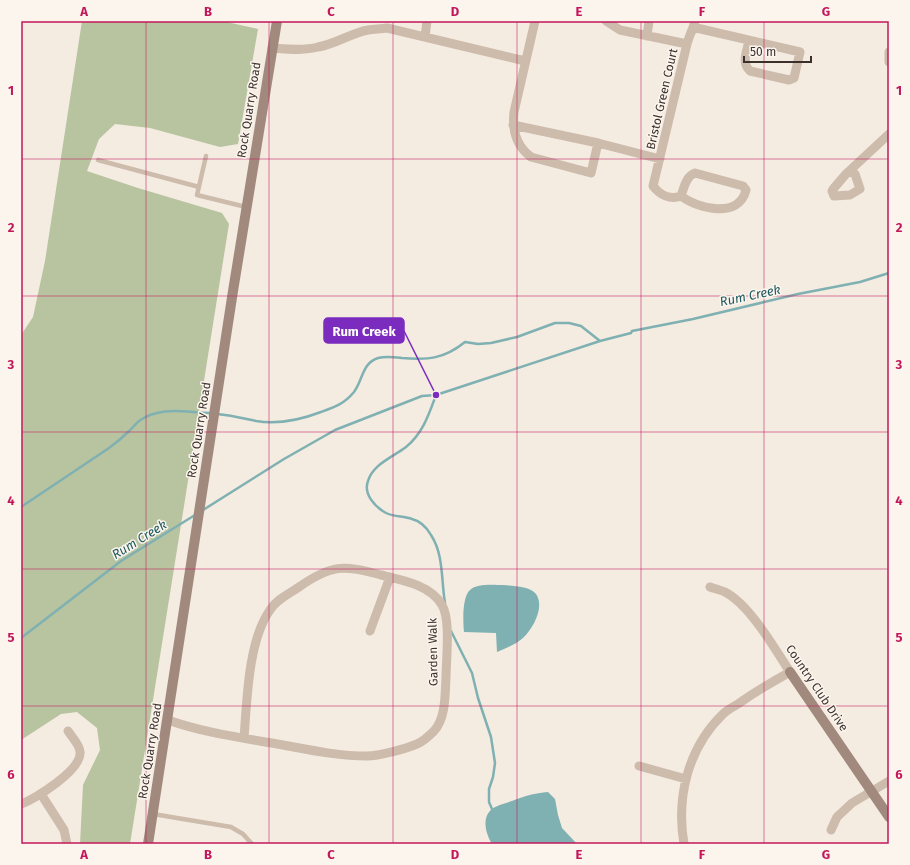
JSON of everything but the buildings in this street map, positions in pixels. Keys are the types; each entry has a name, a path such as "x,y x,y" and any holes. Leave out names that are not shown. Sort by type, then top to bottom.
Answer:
{"street":[{"name":"Rock Quarry Road","path":"148,844 246,207 277,21"},
{"path":"425,37 427,21"},
{"path":"535,21 514,112 514,135 523,152 531,157 591,173 598,143"},
{"name":"Bristol Green Court","path":"606,21 620,30 687,44"},
{"path":"647,36 649,21"},
{"name":"Bristol Green Court","path":"681,196 677,198 660,194 653,186 690,34 694,25 696,28 800,52 794,78 789,80 750,71 746,68 744,63 749,41"},
{"path":"272,48 317,48 333,44 351,35 368,30 387,28 525,61"},
{"path":"889,52 889,62"},
{"name":"Bristol Green Court","path":"513,125 598,143 660,159"},
{"path":"850,171 889,134"},
{"name":"Bristol Green Court","path":"694,173 743,186 746,190 745,195 738,203 727,209 718,210 690,203 681,196 686,182 690,175 694,173"},
{"name":"Garden Walk","path":"168,720 182,725 244,738 333,754 368,756 386,753 418,744 434,731 440,720 445,697 447,626 444,606 434,594 414,584 361,570 346,568 328,570 314,576 278,601 270,609 262,623 254,651 247,693 244,738"},
{"path":"370,631 390,577"},
{"name":"Country Club Drive","path":"710,587 726,592 743,606 759,625 889,817"},
{"path":"684,844 682,807 686,779 691,762 704,738 723,714 753,693 790,672"},
{"path":"21,804 41,794 67,774 80,758 80,749 68,731"},
{"path":"639,766 686,779"},
{"path":"831,830 837,817 852,803 889,781"},
{"path":"41,794 64,830 67,844"}],"lane":[{"path":"206,156 197,195 246,207"},
{"path":"98,160 199,186"},
{"path":"153,814 231,827 243,834 252,844"}],"green space":[{"path":"82,21 222,21 258,29 238,144 220,147 150,128 115,124 99,139 87,171 222,213 229,224 130,844 80,844 83,785 100,750 97,728 77,712 61,714 21,740 21,335 33,317 45,261"}],"water":[{"path":"503,585 521,587 533,591 538,599 539,611 534,623 524,637 515,644 497,652 496,633 464,632 464,604 467,593 477,586"},
{"path":"548,792 555,799 562,828 577,844 492,844 486,831 486,821 492,809 525,796"}],"waterway":[{"name":"Rum Creek","path":"203,510 284,459 335,430 422,396 436,395 600,341 631,333 632,331 693,319 798,294 860,282 889,273"},
{"path":"217,414 265,422 289,421 313,415 335,407 347,399 354,392 363,372 369,364 378,358 390,357 420,359 435,357 450,352 465,342 478,344 491,343 517,337 555,323 569,323 581,326 600,341"},
{"path":"436,395 425,423 417,436 406,447 384,461 374,470 368,481 367,491 374,504 386,513 418,521 429,532 435,543 440,559 445,603"},
{"path":"21,507 109,448 138,422 147,416 165,411 212,413"},
{"name":"Rum Creek","path":"21,638 121,561 195,515"},
{"path":"451,631 472,673 478,698 491,737 495,763 489,789 489,802 492,809"}],"place":[{"name":"Rum Creek","path":"436,395"}]}
